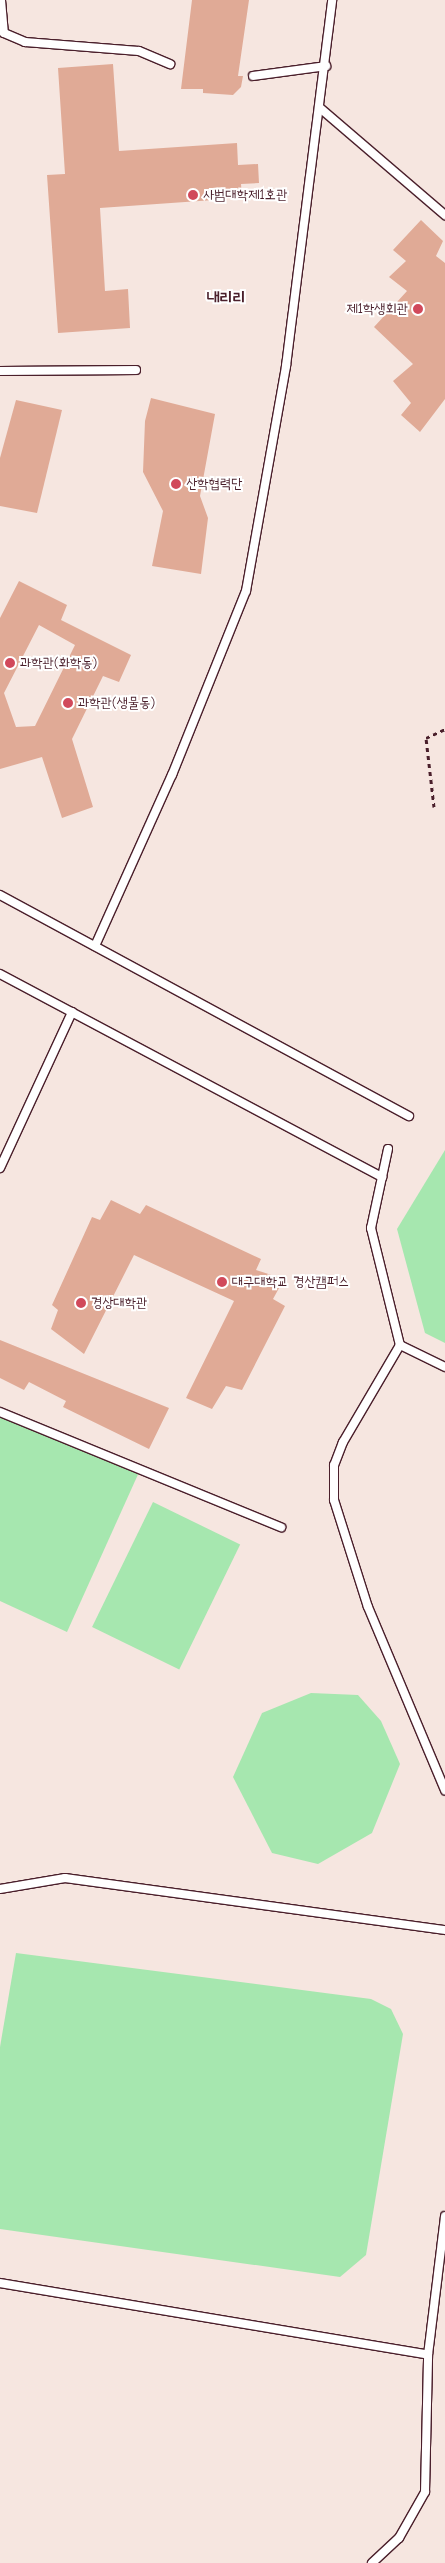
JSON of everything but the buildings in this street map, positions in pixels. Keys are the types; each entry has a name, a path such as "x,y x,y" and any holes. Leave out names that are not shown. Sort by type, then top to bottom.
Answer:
{"lane":[{"path":"2,0 4,33 25,42 138,51 170,64"},
{"path":"94,946 172,775 246,591 286,366 326,66 332,0"},
{"path":"253,76 326,66"},
{"path":"320,108 445,215"},
{"path":"0,372 136,370"},
{"path":"0,895 409,1116"},
{"path":"0,974 382,1177"},
{"path":"0,1168 72,1012"},
{"path":"388,1149 371,1228 400,1345 343,1442 334,1465 334,1500 368,1607 445,1790"},
{"path":"400,1345 445,1367"},
{"path":"0,1412 281,1527"},
{"path":"0,1889 65,1878 445,1930"},
{"path":"372,2563 399,2538 425,2492 428,2355 445,2216"},
{"path":"0,2283 428,2355"}],"path":[{"path":"434,807 426,738 445,729"}],"shaded area":[{"name":"대구대학교 경산캠퍼스","path":"0,0 445,0 445,2563 0,2563"}],"green space":[{"path":"445,1150 445,1343 425,1333 397,1229"},
{"path":"0,1409 140,1470 67,1632 0,1601"},
{"path":"153,1502 240,1545 179,1669 92,1627"},
{"path":"311,1693 358,1695 381,1721 400,1764 372,1833 318,1864 272,1853 233,1777 262,1713"},
{"path":"16,1953 371,1999 391,2009 403,2034 366,2255 340,2277 0,2229 0,2047"}],"place":[{"name":"사범대학제1호관","path":"193,195"},
{"name":"제1학생회관","path":"418,309"},
{"name":"산학협력단","path":"176,484"},
{"name":"과학관(화학동)","path":"10,663"},
{"name":"과학관(생물동)","path":"68,703"},
{"name":"대구대학교 경산캠퍼스","path":"222,1282"},
{"name":"경상대학관","path":"81,1303"}],"district":[{"name":"내리리","path":"226,298"}]}
